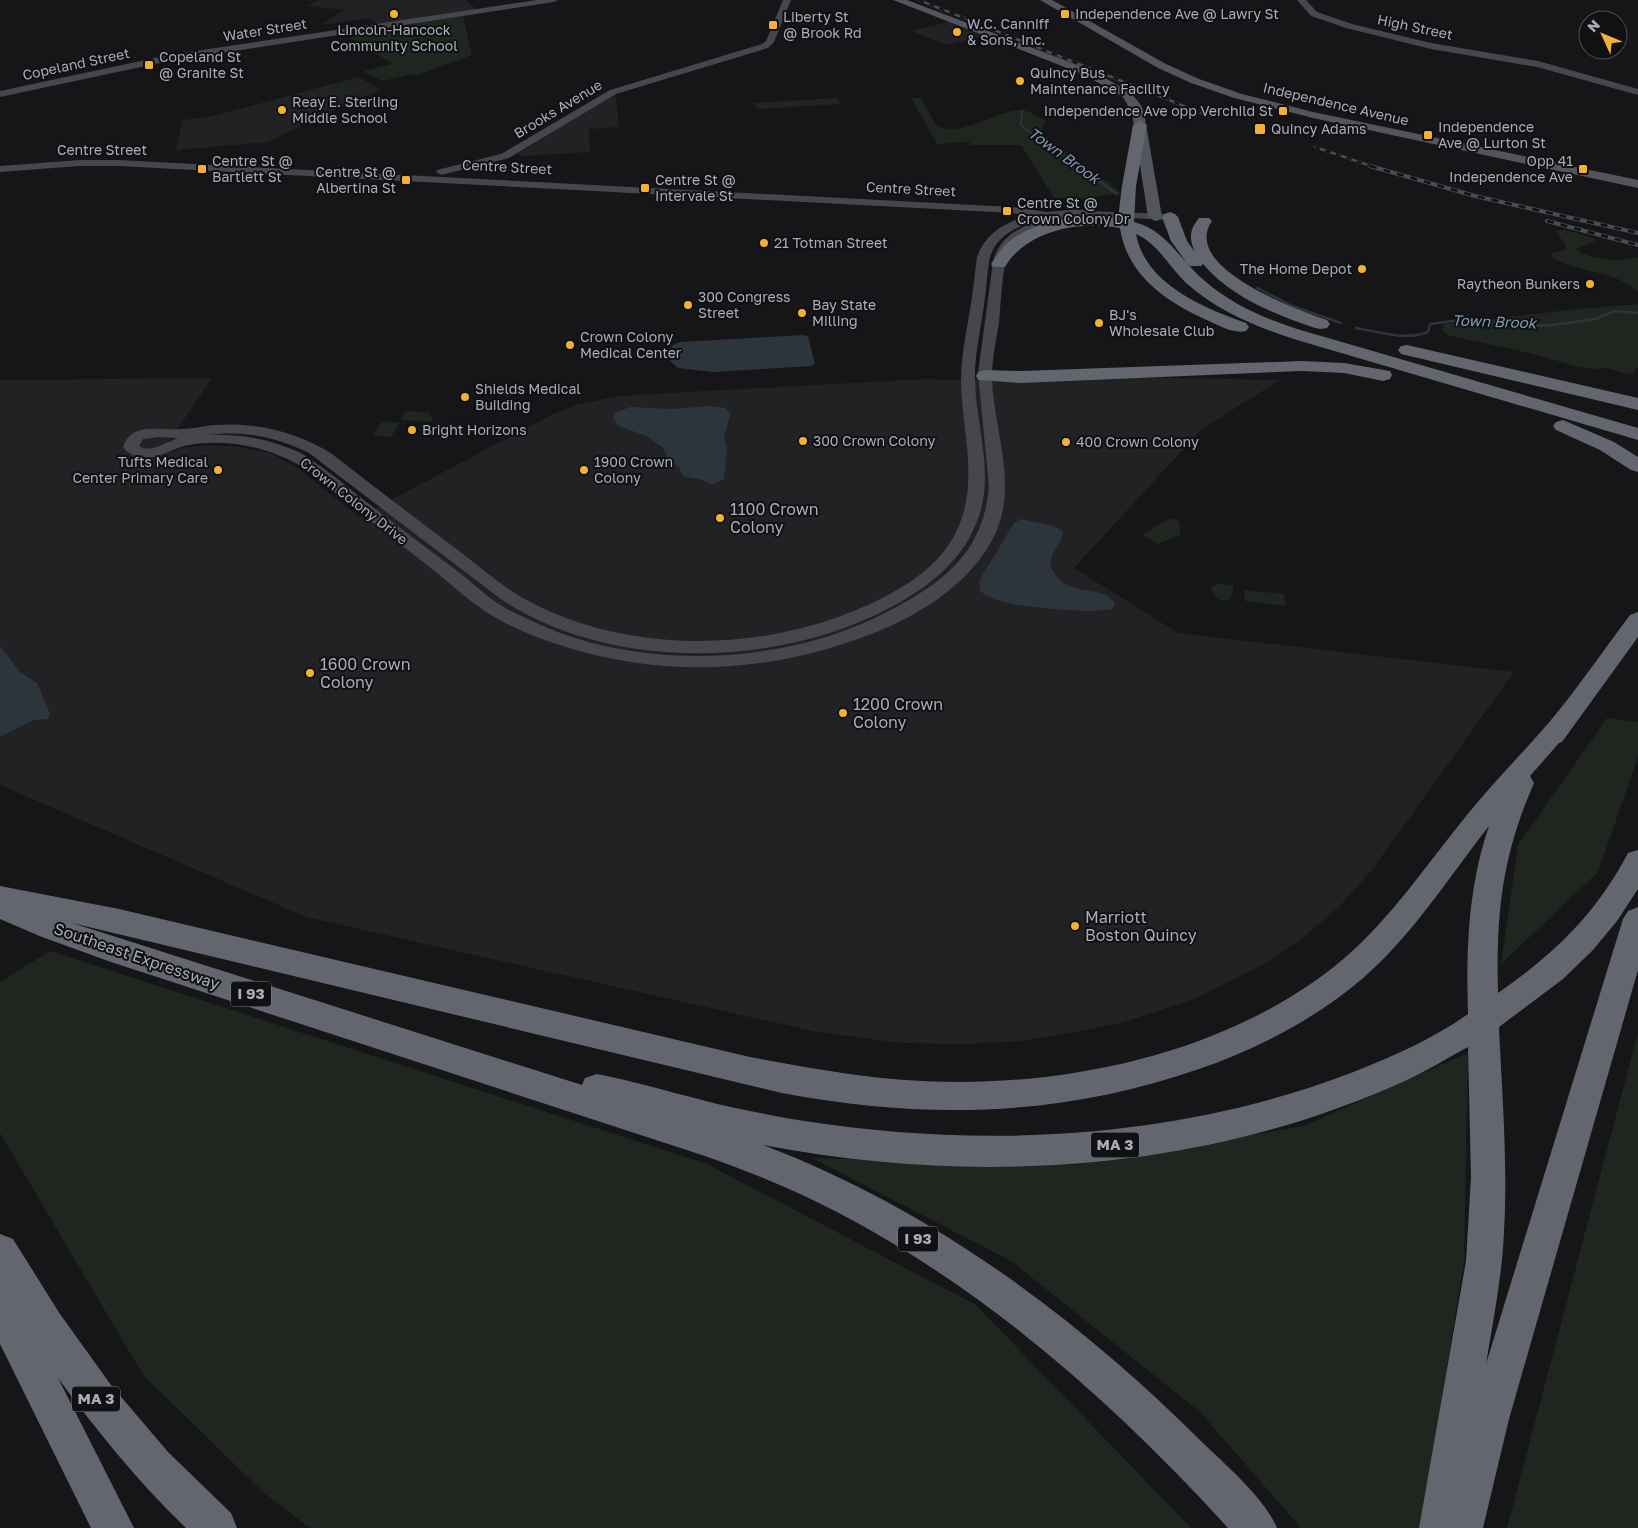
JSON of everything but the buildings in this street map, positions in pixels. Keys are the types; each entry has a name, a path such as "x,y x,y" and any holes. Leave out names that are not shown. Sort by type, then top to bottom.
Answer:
{"highway":[{"path":"1140,126 1126,219 1130,243 1150,274 1171,294 1211,316 1282,339 1482,395 1638,435"},
{"path":"1164,213 1159,230 1172,257"},
{"path":"1164,213 1184,249 1210,278 1244,302 1286,320 1638,404"},
{"path":"1171,294 1161,282 1152,266 1150,250 1155,242 1167,234 1204,221 1200,227 1198,239 1207,258 1230,280 1304,328 1638,435"},
{"path":"999,264 1013,245 1032,234 1057,226 1088,222 1121,224 1141,230 1155,238 1186,273 1208,292 1233,308 1263,323 1340,333"},
{"path":"1461,362 1589,384 1638,390"},
{"path":"985,376 1021,377 1293,366 1352,369 1411,381 1544,419 1599,442 1638,466"},
{"path":"1482,395 1534,411 1583,430 1619,448 1638,461"},
{"path":"1603,667 1638,604"},
{"path":"1440,1528 1486,1244 1489,1193 1482,965 1485,900 1494,852 1501,828 1524,777 1638,620"},
{"path":"0,898 52,905 264,957 804,1082 852,1090 918,1096 989,1095 1055,1090 1149,1070 1206,1052 1242,1038 1282,1017 1331,986 1357,966 1394,930 1485,812 1563,722"},
{"name":"MA 3","path":"505,1076 608,1091 717,1120 774,1132 892,1148 953,1151 1042,1150 1100,1146 1188,1134 1270,1115 1328,1097 1399,1068 1462,1035 1529,990 1589,935 1613,906 1638,861"},
{"name":"Southeast Expressway","path":"0,906 92,943 505,1076"},
{"path":"1462,1528 1489,1419 1638,919"},
{"name":"I 93","path":"505,1076 684,1133 774,1166 851,1200 906,1232 991,1286 1076,1351 1156,1423 1256,1528"},
{"name":"MA 3","path":"0,1252 54,1340 117,1426 173,1488 216,1528"},
{"path":"0,1304 113,1528"}],"main road":[{"path":"898,0 1121,85 1146,103"},
{"path":"910,0 990,34"},
{"name":"Independence Avenue","path":"1045,0 1162,66 1194,81 1238,96 1313,115 1638,184"},
{"path":"1089,73 1119,90 1132,100 1137,109 1164,213"}],"street":[{"name":"Water Street","path":"158,60 548,0"},
{"name":"Brooks Avenue","path":"417,178 505,156 615,91 752,51 769,44 789,0"},
{"name":"High Street","path":"1301,0 1316,16 1349,26 1431,46 1531,62 1638,92"},
{"name":"Copeland Street","path":"0,94 158,60"},
{"name":"Centre Street","path":"0,169 72,163 118,163 963,207 1012,210 1051,216"},
{"path":"460,168 470,180"},
{"path":"963,207 987,223 992,232 992,241"},
{"name":"Crown Colony Drive","path":"1051,216 1011,238 1002,250 999,264 985,376 997,494 989,528 972,557 930,596 872,628 808,649 741,659 696,662 649,659 601,652 552,638 497,612 314,468 290,453 261,444 226,440 186,441 141,453 133,450 131,446 135,440 145,434 179,434 224,429 249,430 280,436 306,444 327,457 508,596 541,615 583,630 630,641 681,646 734,644 796,636 843,622 899,596 920,582 942,562 956,546 966,529 975,503 977,482 968,374 984,259 986,250 992,241 1000,233 1015,225 1051,216 1164,213"},
{"path":"161,449 172,440 166,433"}],"shaded area":[{"name":"Lincoln-Hancock Community School","path":"319,0 466,0 477,10 377,25 370,18 320,25 345,10 307,6"},
{"path":"463,16 472,55 415,76 412,74 382,81 364,71 393,64 350,38 365,35 364,31"},
{"path":"948,22 982,36 947,45 911,31"},
{"name":"Reay E. Sterling Middle School","path":"359,77 381,90 346,104 268,142 176,150 183,120 209,117"},
{"path":"354,83 367,89 329,100 316,94"},
{"path":"615,93 619,127 589,129 590,152 522,156 517,154"},
{"path":"837,98 840,104 757,109 753,103"},
{"path":"911,98 921,98 936,125 945,128 966,127 1020,110 1030,112 1045,120 1041,133 1122,193 1087,198 1054,198 1021,145 971,145 962,134 968,142 937,144"},
{"path":"1557,230 1565,230 1593,238 1595,240 1592,243 1576,249 1588,256 1615,260 1638,257 1638,292 1616,278 1569,265 1555,259 1551,255 1552,253 1565,250 1567,247 1557,233"},
{"path":"1638,304 1638,367 1631,375 1607,368 1592,369 1575,366 1530,353 1451,336 1442,331 1444,324"},
{"path":"808,336 815,364 811,366 713,372 678,368 670,361 672,347 680,342"},
{"path":"1114,377 1280,380 1202,429 1074,568 1178,633 1514,672 1372,870 1339,907 1300,940 1263,965 1191,1000 1124,1022 1021,1041 963,1044 902,1043 817,1032 306,917 0,785 0,380 212,378 160,455 182,448 205,445 240,447 272,454 299,469 359,517 553,414 573,406 617,396 924,379 1006,381"},
{"path":"708,406 725,408 730,413 724,438 727,448 724,479 711,485 702,480 683,476 679,467 669,461 662,446 655,443 649,437 619,426 613,418 615,413 630,407 672,409"},
{"path":"406,411 428,412 433,419 431,422 400,420"},
{"path":"382,421 400,423 391,437 375,436 374,434"},
{"path":"1170,518 1179,521 1181,535 1157,544 1142,535"},
{"path":"1021,519 1054,526 1063,531 1050,563 1057,577 1071,587 1104,594 1115,604 1112,609 1089,611 1020,605 994,599 980,591 979,583 982,576 1014,523"},
{"path":"1218,584 1233,585 1233,594 1228,600 1220,600 1213,594 1211,587"},
{"path":"1244,590 1284,594 1286,606 1245,601"},
{"path":"0,646 20,672 38,684 50,714 48,719 34,720 0,737"},
{"path":"1607,718 1638,722 1638,757 1598,872 1501,964 1518,845"},
{"path":"50,951 707,1164 976,1305 1191,1528 310,1528 265,1494 143,1375 0,1133 0,982"},
{"path":"1638,1032 1638,1528 1507,1528"},
{"path":"1468,1053 1464,1261 1421,1528 1301,1528 1200,1412 1011,1261 812,1158 1075,1165 1304,1126"}],"waterway":[{"name":"Town Brook","path":"1022,111 1021,124 1024,128 1080,167"},
{"name":"Town Brook","path":"1079,166 1117,194"},
{"name":"Town Brook","path":"1257,288 1292,306 1341,323"},
{"name":"Town Brook","path":"1356,328 1392,335 1410,336 1428,332 1430,324 1461,320 1513,322 1529,326 1553,325 1595,319 1615,311 1638,313"}],"railway":[{"path":"919,0 1209,116"},
{"path":"1315,147 1374,167"},
{"path":"1370,166 1475,196 1638,233"},
{"path":"1547,221 1638,245"}],"place":[{"name":"Lincoln-Hancock Community School","path":"394,14"},
{"name":"Independence Ave @ Lawry St","path":"1065,14"},
{"name":"Liberty St @ Brook Rd","path":"773,25"},
{"name":"W.C. Canniff & Sons, Inc.","path":"957,32"},
{"name":"Copeland St @ Granite St","path":"149,65"},
{"name":"Quincy Bus Maintenance Facility","path":"1020,81"},
{"name":"Reay E. Sterling Middle School","path":"282,110"},
{"name":"Independence Ave opp Verchild St","path":"1283,111"},
{"name":"Quincy Adams","path":"1260,129"},
{"name":"Independence Ave @ Lurton St","path":"1428,135"},
{"name":"Centre St @ Bartlett St","path":"202,169"},
{"name":"Opp 41 Independence Ave","path":"1583,169"},
{"name":"Centre St @ Albertina St","path":"406,180"},
{"name":"Centre St @ Intervale St","path":"645,188"},
{"name":"Centre St @ Crown Colony Dr","path":"1007,211"},
{"name":"21 Totman Street","path":"764,243"},
{"name":"The Home Depot","path":"1362,269"},
{"name":"Raytheon Bunkers","path":"1590,284"},
{"name":"300 Congress Street","path":"688,305"},
{"name":"Bay State Milling","path":"802,313"},
{"name":"BJ's Wholesale Club","path":"1099,323"},
{"name":"Crown Colony Medical Center","path":"570,345"},
{"name":"Shields Medical Building","path":"465,397"},
{"name":"Bright Horizons","path":"412,430"},
{"name":"300 Crown Colony","path":"803,441"},
{"name":"400 Crown Colony","path":"1066,442"},
{"name":"Tufts Medical Center Primary Care","path":"218,470"},
{"name":"1900 Crown Colony","path":"584,470"},
{"name":"1100 Crown Colony","path":"720,518"},
{"name":"1600 Crown Colony","path":"310,673"},
{"name":"1200 Crown Colony","path":"843,713"},
{"name":"Marriott Boston Quincy","path":"1075,926"}]}
